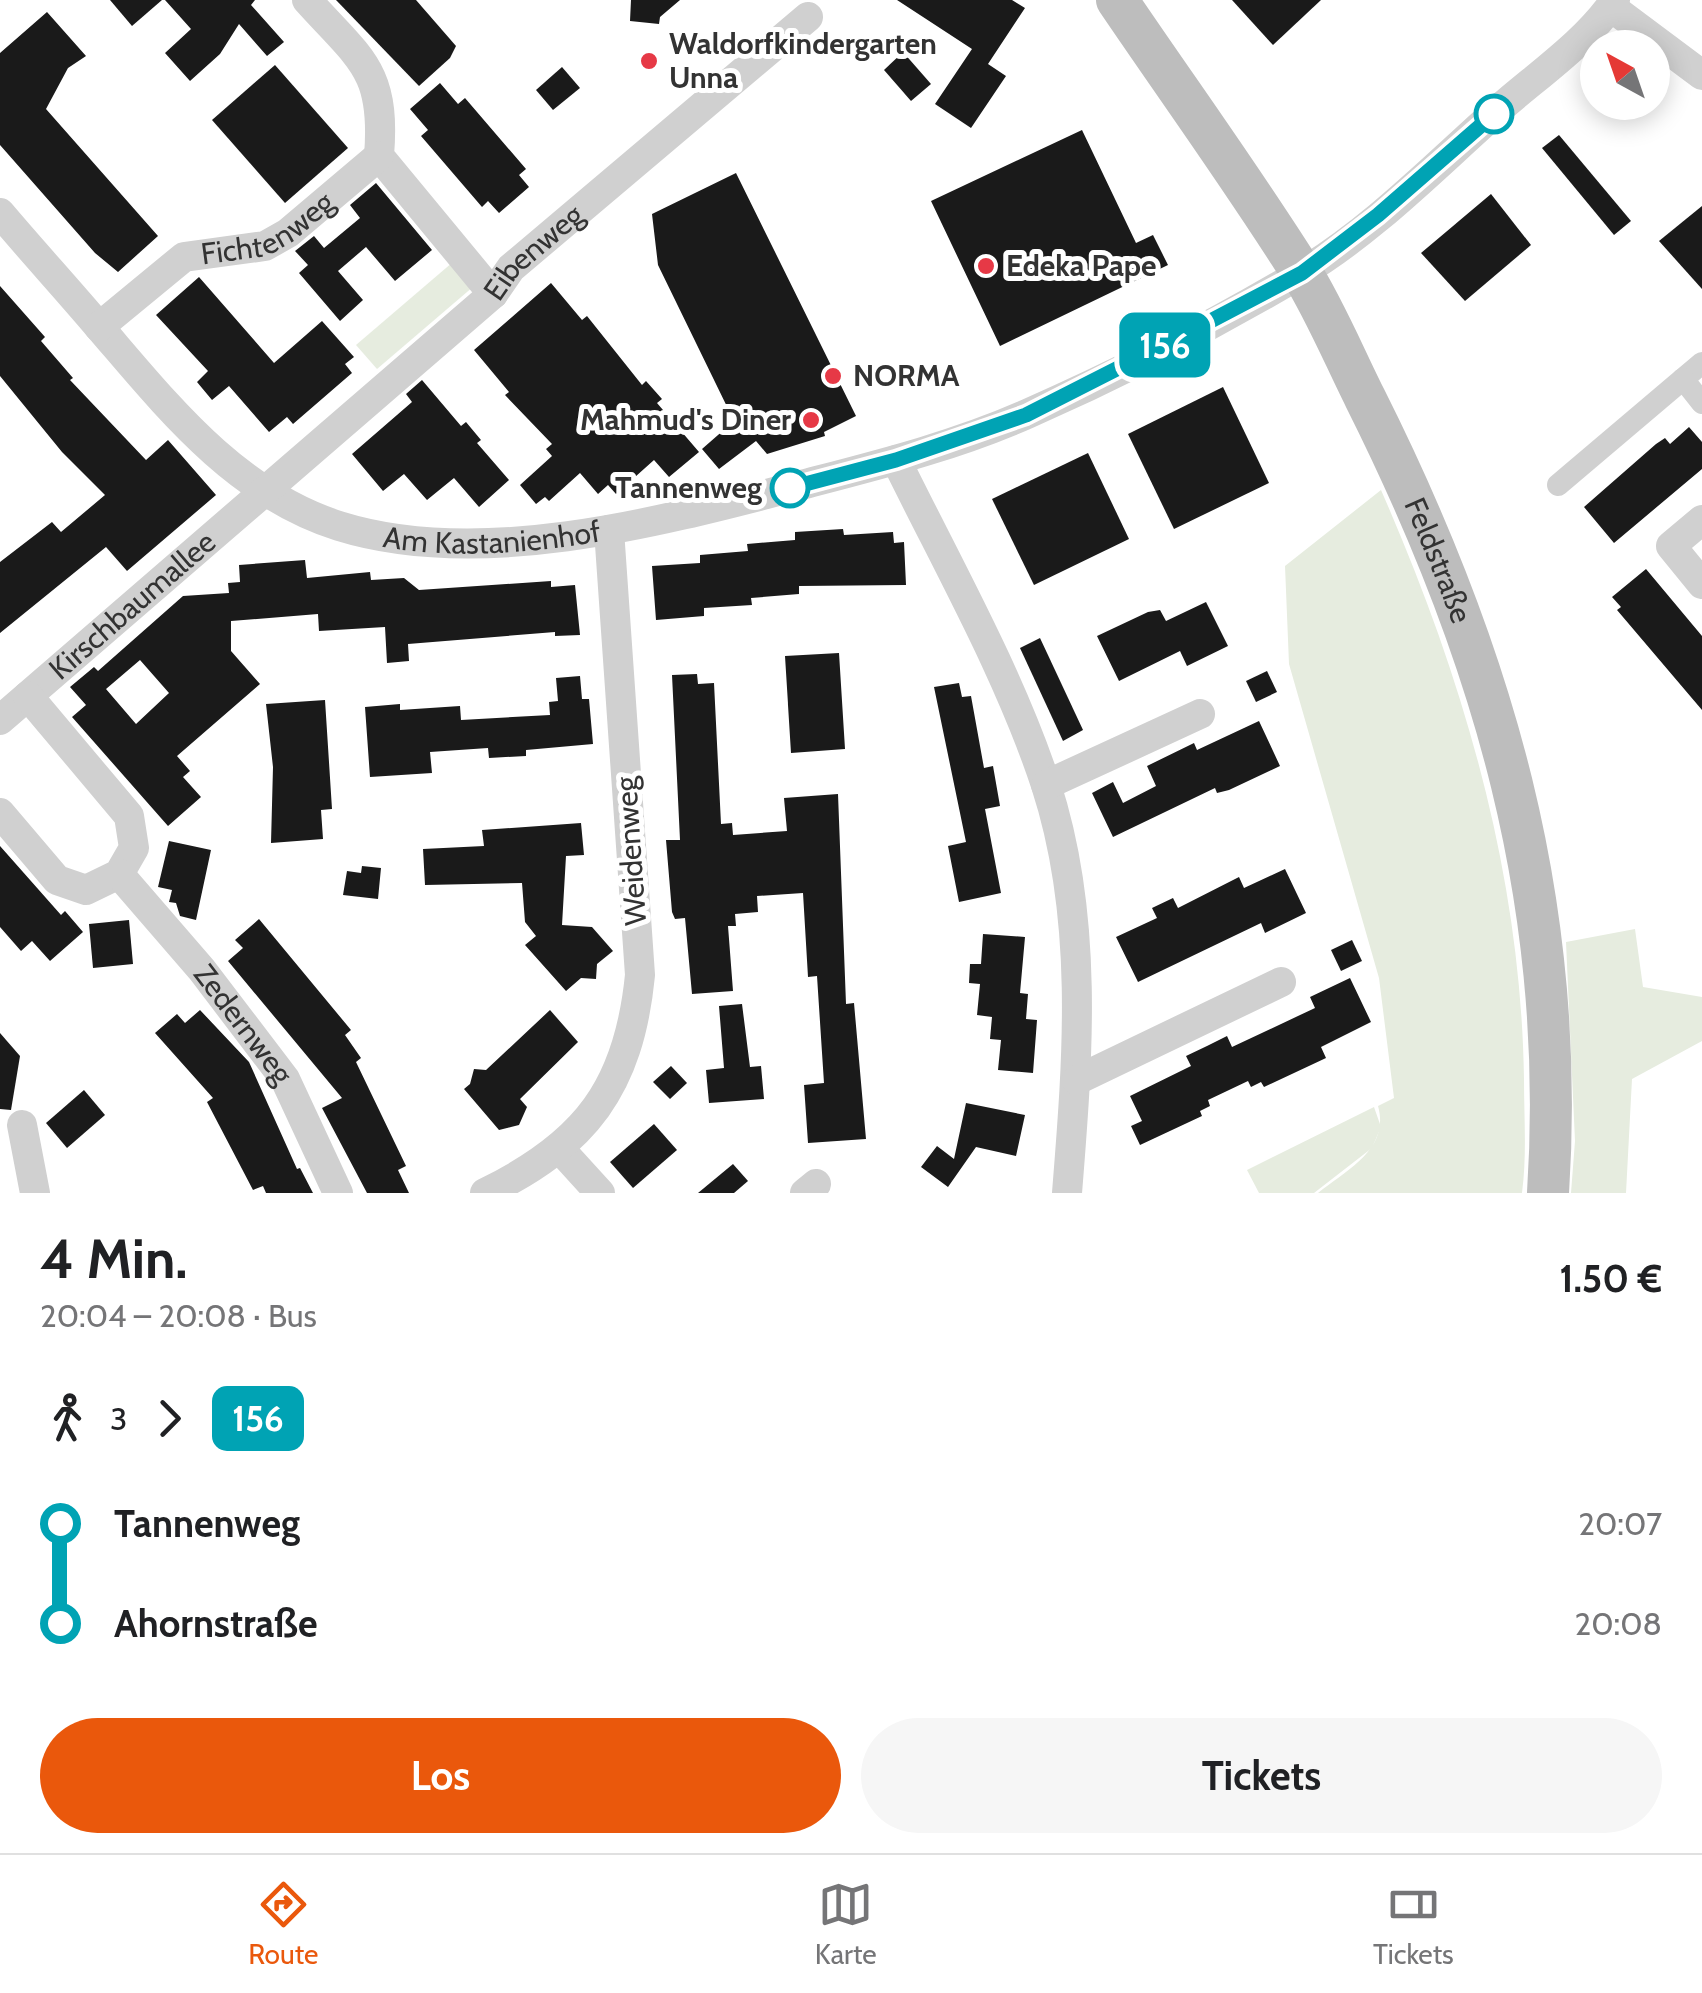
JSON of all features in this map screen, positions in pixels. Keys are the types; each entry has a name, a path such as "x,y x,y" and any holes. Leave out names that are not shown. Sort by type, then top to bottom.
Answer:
{"main road":[{"name":"Feldstraße","path":"1117,0 1302,273 1397,463 1488,689 1512,769 1544,969 1551,1073 1548,1193"}],"street":[{"path":"307,0 370,70 383,111 380,156 493,294"},
{"path":"1612,3 1702,75"},
{"name":"Am Kastanienhof","path":"0,213 187,428 264,490 340,526 417,541 492,541 609,530 896,460 1026,415 1302,273 1378,215 1612,3"},
{"name":"Eibenweg","path":"264,490 493,294 510,268 808,16"},
{"name":"Fichtenweg","path":"99,327 184,257 266,246 288,233 380,156"},
{"path":"1558,485 1702,363"},
{"path":"1684,379 1702,403"},
{"path":"896,460 990,652 1046,785 1069,894 1079,991 1067,1193"},
{"name":"Kirschbaumallee","path":"0,720 264,490"},
{"path":"1702,520 1671,546 1702,584"},
{"name":"Weidenweg","path":"485,1193 559,1148 592,1115 615,1080 635,1028 640,975 609,530"},
{"path":"0,813 58,880 86,890 118,874 134,848 129,816 28,696"},
{"path":"1046,785 1200,714"},
{"name":"Zedernweg","path":"118,874 202,970 285,1079 338,1193"},
{"path":"1076,1080 1281,982"},
{"path":"22,1125 35,1193"},
{"path":"559,1148 600,1193"}],"shaded area":[{"path":"453,262 474,286 377,369 356,345"},
{"path":"1381,490 1438,632 1482,777 1499,851 1520,1002 1525,1136 1522,1193 1318,1193 1364,1157 1378,1134 1378,1106 1394,1098 1379,978 1289,664 1285,566"},
{"path":"1635,929 1643,987 1702,997 1702,1041 1632,1079 1626,1193 1571,1193 1575,1141 1566,942"},
{"path":"1374,1107 1381,1127 1372,1148 1314,1193 1259,1193 1247,1170"}],"building":[{"path":"110,0 162,0 132,26"},
{"path":"165,0 255,0 251,5 284,42 267,56 239,24 220,54 190,81 165,53 191,29"},
{"path":"336,0 416,0 456,46 450,58 419,86"},
{"path":"631,0 680,0 660,17 659,24 630,21"},
{"path":"897,0 1012,0 1025,8 988,64 1006,76 971,128 935,104 972,49"},
{"path":"1232,0 1321,0 1273,45"},
{"path":"47,12 86,56 68,68 46,109 158,236 118,272 95,253 0,145 0,53"},
{"path":"903,52 931,84 911,101 884,70"},
{"path":"275,65 348,148 285,203 212,120"},
{"path":"562,67 580,88 553,110 536,90"},
{"path":"440,83 458,104 465,98 526,169 519,175 529,187 499,213 488,201 482,207 421,136 428,130 410,109"},
{"path":"1082,130 1136,243 1153,235 1168,265 1000,346 931,201"},
{"path":"1559,135 1631,221 1614,235 1542,148"},
{"path":"736,173 856,416 824,432 825,436 767,454 756,441 719,469 702,449 734,421 658,265 652,214"},
{"path":"376,183 432,250 395,281 366,247 338,271 363,300 340,321 299,273 308,265 295,251 314,236 324,248 360,218 350,205"},
{"path":"1491,194 1531,245 1465,301 1421,253"},
{"path":"1702,206 1702,289 1659,241"},
{"path":"199,277 274,363 322,321 354,357 345,364 352,373 293,424 287,417 269,432 229,386 212,400 197,382 208,371 156,315"},
{"path":"551,283 582,320 587,316 642,385 646,381 662,399 657,403 699,452 669,477 654,460 616,494 608,485 598,494 580,473 549,501 545,497 536,504 520,485 552,456 546,449 552,444 505,395 509,392 474,350"},
{"path":"0,286 45,337 41,341 73,378 70,380 146,460 168,440 216,495 127,571 106,547 0,633 0,562 52,522 61,532 105,495 62,452 0,376"},
{"path":"422,380 461,426 466,422 481,440 477,443 509,480 479,507 454,478 427,500 404,474 383,491 352,454 412,402 406,394"},
{"path":"1223,387 1269,483 1174,529 1128,434"},
{"path":"1689,427 1702,442 1702,469 1614,543 1584,507 1656,444 1665,438 1670,444"},
{"path":"1088,453 1129,539 1034,585 992,499"},
{"path":"843,529 844,535 893,532 894,543 904,542 906,585 799,586 799,594 751,598 752,605 704,608 704,616 656,620 652,566 700,563 700,555 748,551 747,544 795,540 795,532"},
{"path":"305,560 307,578 370,572 371,580 404,578 419,590 551,581 551,587 575,585 580,635 555,636 555,632 408,644 409,661 387,663 385,627 319,631 318,614 231,621 231,651 260,684 177,756 190,771 183,777 201,797 168,826 72,717 86,705 70,687 94,667 98,671 183,596 229,593 228,583 240,582 239,565","holes":["140,660 169,693 136,724 106,689"]},
{"path":"1646,569 1702,636 1702,710 1617,610 1621,607 1612,597"},
{"path":"1206,602 1228,646 1187,666 1180,651 1119,681 1097,636 1148,612 1160,610 1166,621"},
{"path":"1040,638 1083,730 1063,741 1020,648"},
{"path":"839,653 845,749 791,753 785,656"},
{"path":"1267,671 1277,692 1256,702 1246,681"},
{"path":"697,674 698,684 714,683 721,824 732,823 733,835 787,831 784,798 838,794 846,1004 854,1003 866,1139 808,1143 804,1085 824,1083 817,976 808,977 803,893 757,896 758,912 735,914 736,926 728,926 733,991 692,994 685,918 675,919 672,912 666,840 680,840 672,675"},
{"path":"580,676 582,699 589,699 593,744 489,758 488,748 430,752 432,773 370,777 365,707 400,704 400,710 460,706 461,720 550,715 549,702 558,701 556,678"},
{"path":"959,683 962,697 971,696 984,768 993,766 1000,806 985,809 1001,893 959,902 948,846 966,842 934,687"},
{"path":"325,700 332,809 321,810 323,839 271,843 273,767 266,704"},
{"path":"1259,721 1280,766 1229,790 1217,793 1215,788 1113,837 1092,793 1113,782 1123,803 1156,786 1147,766 1194,743 1197,750"},
{"path":"581,823 584,855 566,856 562,925 592,927 613,951 597,964 596,979 581,978 566,991 525,945 536,936 525,922 522,883 425,885 423,849 484,846 482,830"},
{"path":"169,841 211,850 196,920 180,916 176,903 169,902 172,890 158,887"},
{"path":"0,846 61,915 65,911 83,932 50,961 32,941 21,951 0,927"},
{"path":"362,866 381,868 378,899 343,895 347,871 361,873"},
{"path":"1285,869 1306,913 1265,933 1261,923 1138,982 1116,937 1157,918 1152,908 1173,898 1178,908 1239,877 1244,888"},
{"path":"259,919 351,1030 345,1035 361,1058 356,1062 406,1166 398,1170 409,1193 367,1193 322,1108 342,1098 228,961 243,948 235,940"},
{"path":"129,920 133,964 93,968 89,924"},
{"path":"983,934 1025,937 1020,993 1028,994 1026,1019 1037,1020 1033,1073 998,1070 1001,1040 990,1039 992,1017 977,1015 980,984 969,983 970,964 981,964"},
{"path":"1352,940 1362,961 1341,971 1331,950"},
{"path":"1350,978 1371,1022 1321,1047 1326,1058 1264,1087 1261,1082 1251,1087 1248,1081 1208,1100 1210,1106 1200,1111 1202,1116 1140,1145 1131,1126 1142,1121 1130,1096 1191,1066 1186,1056 1227,1036 1232,1047 1315,1008 1310,997"},
{"path":"742,1004 750,1067 761,1066 764,1099 709,1103 706,1070 724,1068 719,1006"},
{"path":"200,1010 249,1062 297,1169 300,1168 313,1193 266,1193 263,1186 253,1190 207,1102 213,1098 155,1033 177,1014 185,1023"},
{"path":"550,1010 578,1042 520,1099 527,1107 519,1125 499,1130 464,1089 470,1084 474,1069 486,1070"},
{"path":"0,1033 20,1056 11,1110 0,1109"},
{"path":"671,1066 687,1083 670,1099 653,1082"},
{"path":"84,1090 105,1115 67,1148 46,1123"},
{"path":"966,1103 1025,1115 1016,1156 976,1147 948,1187 921,1167 937,1146 954,1159"},
{"path":"654,1124 677,1150 633,1188 610,1162"},
{"path":"733,1164 748,1181 734,1193 698,1193"}],"bus line":[{"name":"156","path":"790,488 896,460 1026,415 1302,273 1378,215 1494,114"}],"place":[{"name":"Waldorfkindergarten Unna","path":"649,61"},
{"name":"Edeka Pape","path":"986,266"},
{"name":"NORMA","path":"833,376"},
{"name":"Mahmud's Diner","path":"811,420"},
{"name":"Tannenweg","path":"790,488"}]}
